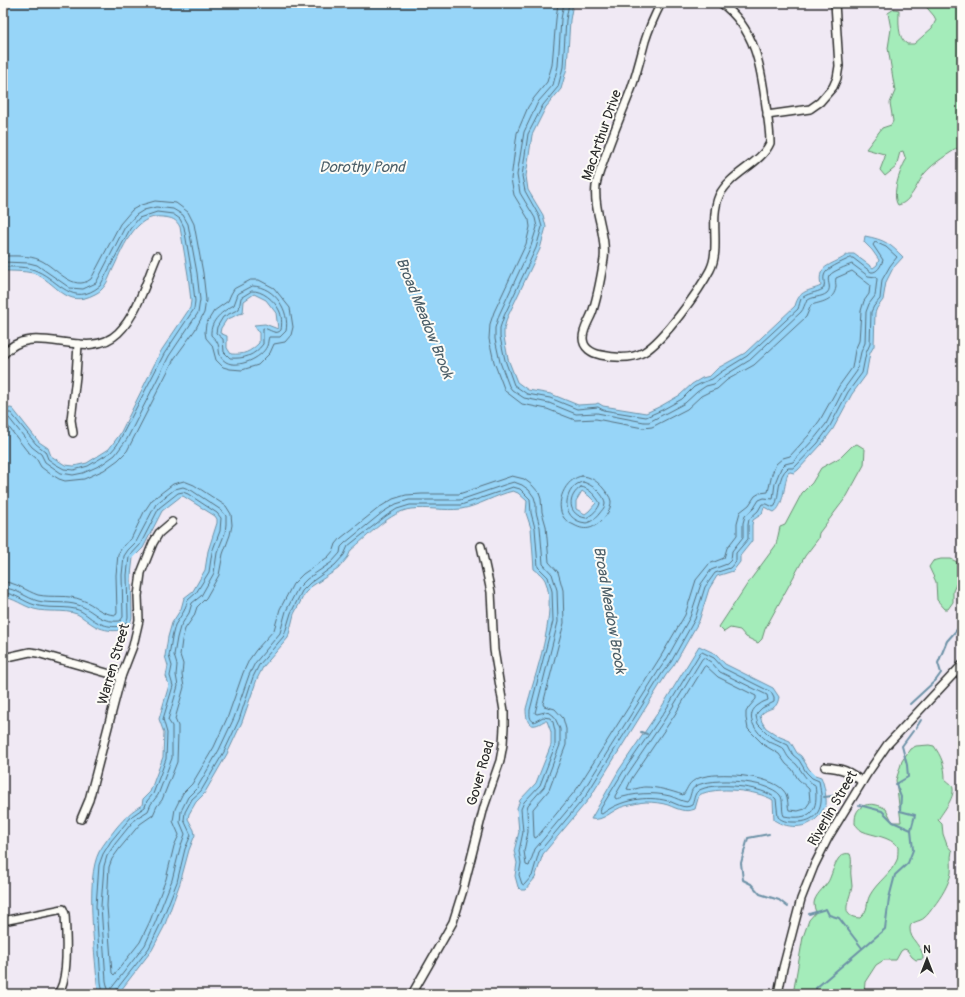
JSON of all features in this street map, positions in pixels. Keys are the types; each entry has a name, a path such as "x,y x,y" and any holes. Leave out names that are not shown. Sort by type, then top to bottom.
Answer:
{"street":[{"name":"MacArthur Drive","path":"661,3 646,40 632,86 596,181 596,205 604,250 598,291 583,337 585,346 589,350 601,355 632,357 644,352 664,333 694,296 711,269 714,254 716,204 721,192 732,179 754,161 768,146 770,138 767,115"},
{"path":"721,3 731,10 742,24 753,44 763,84 767,115 810,108 820,102 833,87 837,78 839,66 835,3"},
{"path":"3,356 16,344 27,340 87,344 101,342 113,337 123,328 137,304 156,256"},
{"path":"73,433 71,420 78,344"},
{"name":"Warren Street","path":"81,819 89,800 121,677 133,646 139,620 138,596 141,573 153,543 159,533 172,522"},
{"name":"Gover Road","path":"412,994 453,922 463,890 484,806 500,761 503,744 504,710 494,650 490,592 481,546"},
{"path":"3,658 30,652 37,653 121,677"},
{"name":"Riverlin Street","path":"778,994 783,968 801,899 814,866 828,838 862,782 887,745 962,665"},
{"path":"825,767 838,768 852,773 862,782"},
{"path":"3,921 63,909 65,914 66,963 62,985 57,994"}],"green space":[{"path":"923,3 962,3 962,145 932,166 924,174 910,197 902,204 898,205 895,195 899,176 906,160 903,151 900,152 896,167 885,176 880,170 885,157 884,154 866,149 882,128 891,125 893,121 890,103 895,91 888,48 891,29 888,13 894,9 899,10 900,34 907,44 914,44 932,28 936,20"},
{"path":"857,444 865,449 864,465 847,496 819,533 818,539 805,556 765,629 762,639 758,643 746,637 740,630 730,628 724,632 719,627 748,583 776,545 780,527 785,525 802,493 812,483 821,468 841,457 852,446"},
{"path":"951,559 957,562 957,582 953,591 953,602 948,609 945,609 937,600 936,582 929,567 933,561"},
{"path":"916,746 934,746 939,753 945,779 952,785 953,789 951,799 938,820 942,824 943,834 947,845 952,851 951,873 944,890 927,915 910,926 910,932 923,955 923,959 916,960 907,950 904,949 901,951 896,960 884,960 876,965 865,982 864,994 793,994 803,937 809,920 816,912 814,905 815,900 828,882 838,859 845,854 850,854 852,886 847,911 853,917 860,918 865,912 873,890 891,870 897,860 898,847 895,843 886,838 866,833 855,824 855,818 858,810 865,805 878,805 886,809 894,822 901,822 896,780 902,761 910,749"}],"water":[{"name":"Dorothy Pond","path":"3,3 573,3 570,20 567,68 561,89 546,107 532,135 526,176 528,190 543,215 546,227 540,249 507,318 504,329 504,337 508,359 517,382 528,390 551,394 578,405 598,403 603,406 646,413 680,395 692,384 702,378 710,376 718,368 745,353 795,306 802,294 808,290 821,286 821,273 827,266 848,254 854,254 873,268 877,265 879,260 864,242 865,236 886,243 894,248 903,257 893,268 886,282 883,300 875,313 874,346 870,353 866,375 852,394 833,429 821,445 798,470 794,473 788,473 782,500 777,509 774,512 764,507 762,514 753,520 752,541 740,556 740,562 733,571 717,576 709,589 699,621 674,665 666,675 589,799 543,854 535,878 525,890 521,890 518,887 515,876 517,863 514,851 519,832 517,808 520,800 536,783 551,745 551,732 547,721 536,725 530,724 528,722 526,709 544,644 549,609 549,593 545,580 534,569 531,528 526,513 527,501 518,493 513,491 461,509 448,510 424,508 411,509 395,514 351,550 348,557 338,569 312,586 305,593 294,614 288,638 263,667 257,679 242,722 227,754 204,794 196,802 189,814 188,819 195,835 164,927 152,950 118,994 99,994 97,983 92,916 92,879 95,864 99,852 105,842 131,812 142,805 143,799 150,792 163,757 164,733 159,719 169,685 166,676 168,666 165,656 168,637 172,623 181,609 184,598 193,591 205,570 208,551 217,519 215,516 183,496 162,511 143,548 133,558 131,575 132,617 127,627 122,629 111,631 105,630 95,626 77,614 34,609 3,597 3,409 13,409 39,442 48,448 51,456 65,465 74,466 87,463 109,449 120,434 161,351 190,308 191,301 188,275 180,227 171,218 166,217 153,217 144,221 130,235 103,288 95,294 85,298 76,299 69,296 33,273 22,271 3,271","holes":["254,294 266,300 276,313 278,329 265,324 254,325 259,333 259,343 253,349 246,352 231,354 227,348 227,336 220,333 221,328 227,319 243,313 244,301","582,491 596,503 585,514 576,509 576,501"]},
{"path":"699,646 716,654 725,664 773,688 779,697 778,702 774,707 760,716 766,728 780,737 790,741 809,769 815,775 821,777 825,791 826,805 817,818 812,822 799,826 780,823 774,820 773,800 757,794 736,790 706,792 699,795 695,809 688,811 660,803 644,802 625,806 600,819 591,819 619,770 661,708"}],"waterway":[{"path":"910,704 936,680 941,673 938,663 947,641 962,624"},
{"path":"916,728 921,720"},
{"path":"911,830 915,815 900,811 901,797 896,784 908,777 907,765 902,746 913,731"},
{"name":"Broad Meadow Brook","path":"641,732 647,734"},
{"path":"824,797 841,795"},
{"path":"816,994 816,988 885,929 889,898 895,875 908,863 913,850 911,830 893,822 882,811 859,805"},
{"path":"769,834 748,838 741,863 743,880 751,884 760,894 779,900 788,907"},
{"path":"809,914 826,909 829,915 839,918 862,948"}]}
